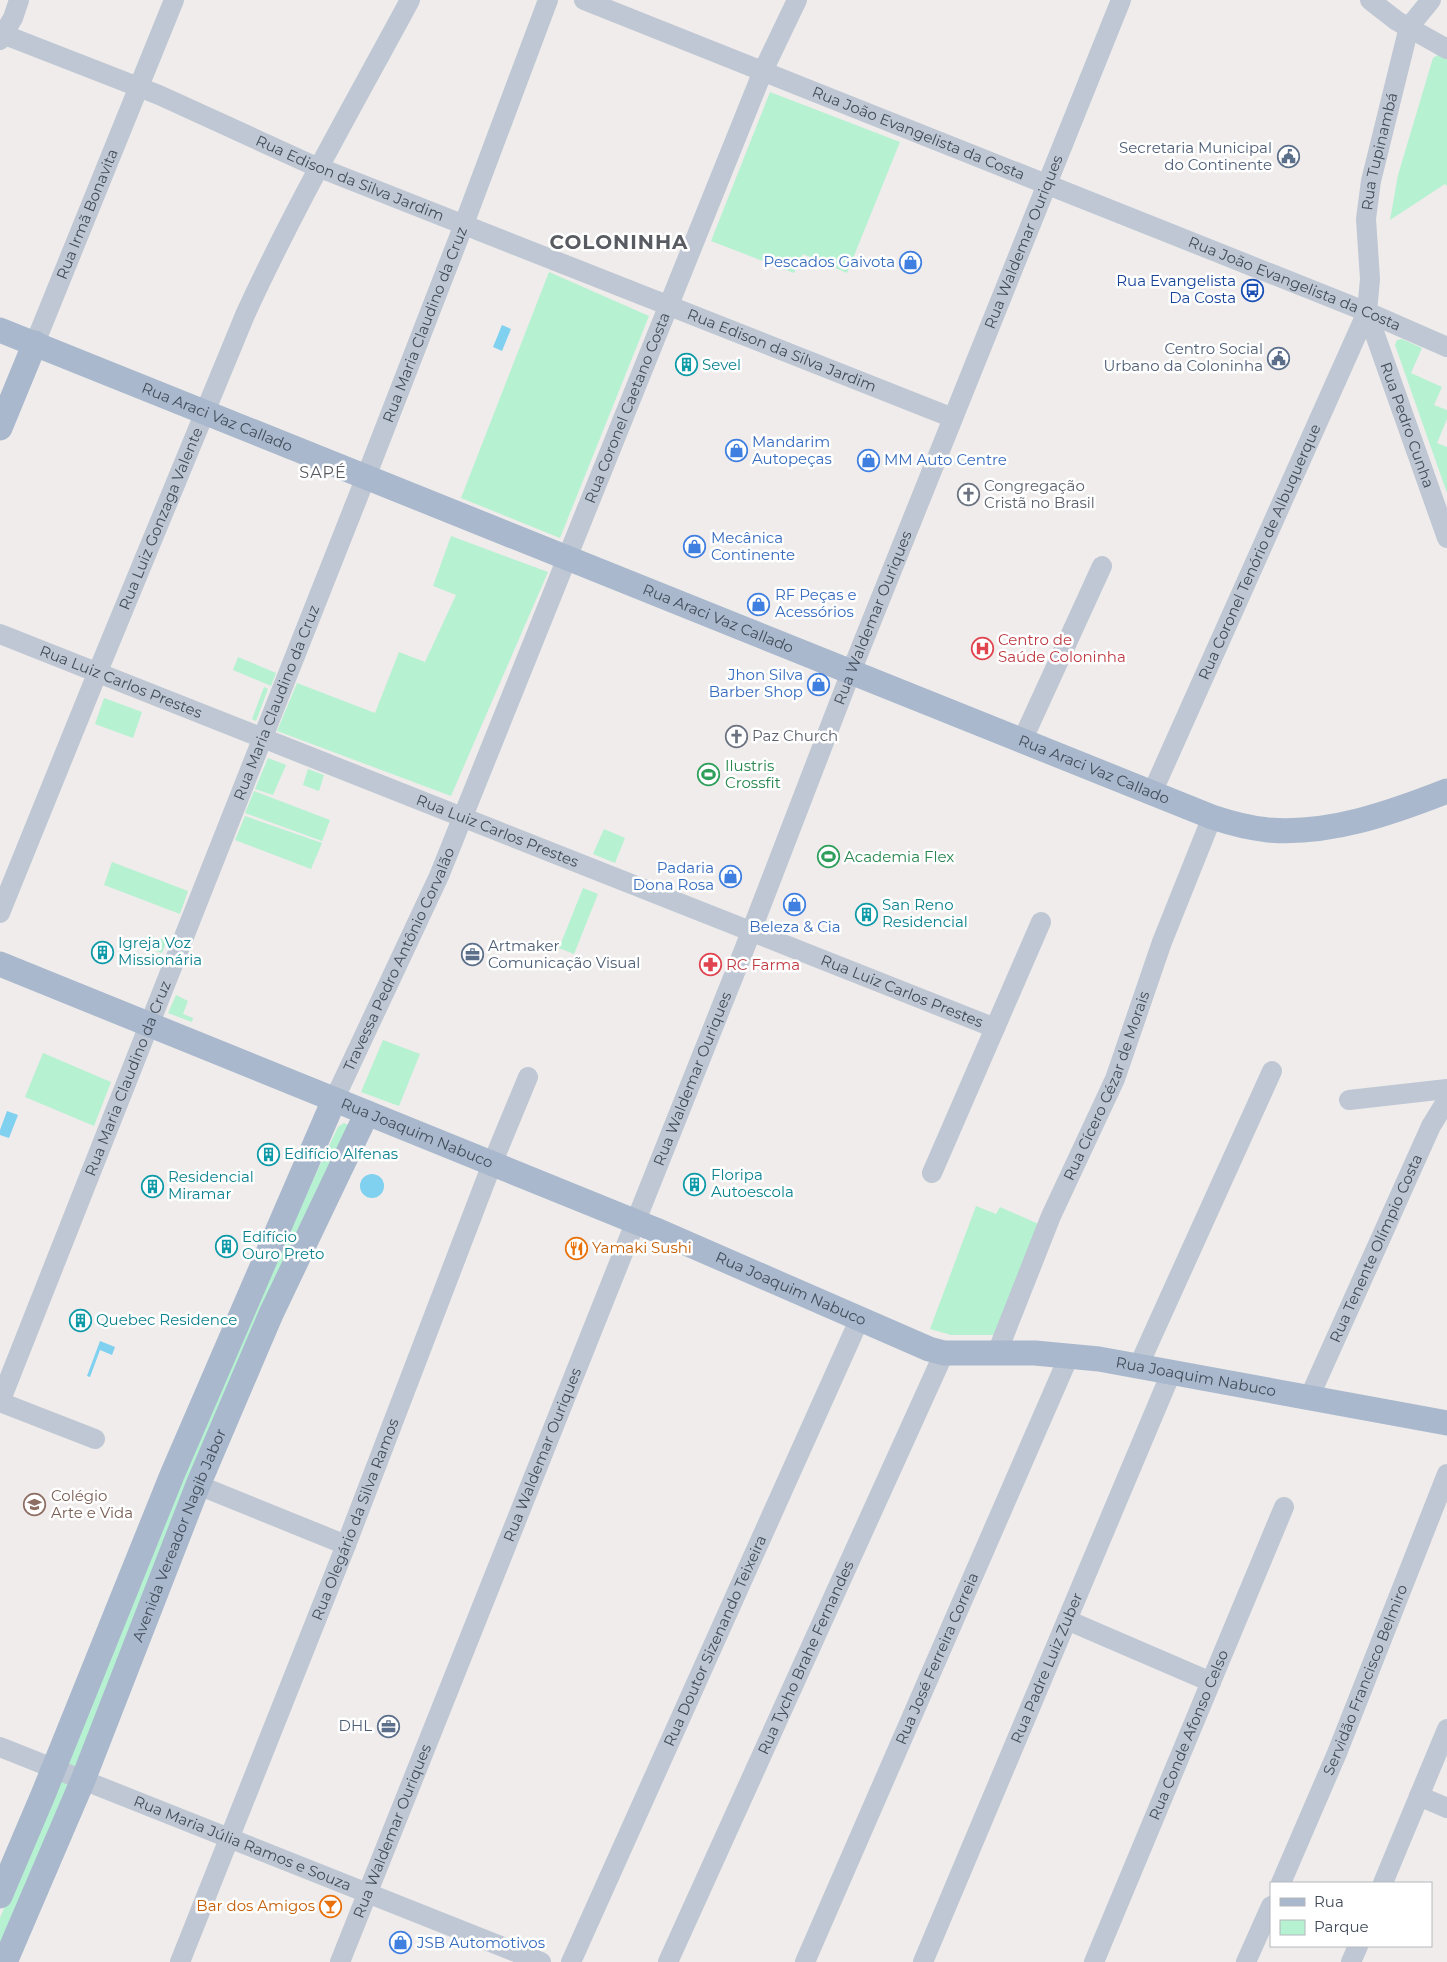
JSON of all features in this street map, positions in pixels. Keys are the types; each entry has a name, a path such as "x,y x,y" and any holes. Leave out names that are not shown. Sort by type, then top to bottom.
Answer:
{"main road":[{"name":"Rua Araci Vaz Callado","path":"0,330 1022,741 1212,817 1240,826 1268,830 1319,828 1367,818 1412,805 1447,791"},
{"name":"Rua Irmã Bonavita","path":"0,428 35,344"},
{"name":"Rua Joaquim Nabuco","path":"0,964 636,1222 860,1318 915,1344 944,1353 1069,1356 1447,1423"},
{"name":"Avenida Vereador Nagib Jabor","path":"0,1896 172,1475 334,1100"},
{"name":"Avenida Vereador Nagib Jabor","path":"4,1962 83,1780 198,1486 271,1314 366,1113"},
{"path":"281,1226 307,1236"},
{"path":"172,1475 198,1486"}],"street":[{"path":"1,36 13,18 19,0"},
{"name":"Rua Irmã Bonavita","path":"35,344 174,0"},
{"name":"Rua Luiz Gonzaga Valente","path":"0,913 204,412 260,282 410,0"},
{"name":"Rua Maria Claudino da Cruz","path":"0,1402 464,224 548,0"},
{"name":"Rua João Evangelista da Costa","path":"584,0 1367,312 1447,347"},
{"name":"Rua Coronel Caetano Costa","path":"462,817 763,71 798,0"},
{"name":"Rua Waldemar Ouriques","path":"340,1962 751,932 851,672 1121,0"},
{"path":"1370,0 1397,21 1447,49"},
{"name":"Rua Tupinambá","path":"1367,312 1370,279 1366,219 1371,181 1409,27 1431,0"},
{"name":"Rua Edison da Silva Jardim","path":"1,36 139,87 320,168 953,418"},
{"name":"Rua Pedro Cunha","path":"1367,312 1447,537"},
{"name":"Rua Coronel Tenório de Albuquerque","path":"1152,793 1367,312"},
{"path":"1022,741 1102,566"},
{"name":"Rua Luiz Carlos Prestes","path":"0,634 995,1028"},
{"name":"Travessa Pedro Antônio Corvalão","path":"334,1100 439,876 462,817"},
{"name":"Rua Cícero Cézar de Morais","path":"997,1353 1051,1216 1115,1079 1162,942 1212,817"},
{"path":"932,1173 1041,922"},
{"path":"1138,1367 1272,1071"},
{"name":"Rua Olegário da Silva Ramos","path":"180,1962 346,1545 492,1164 528,1077"},
{"path":"1349,1100 1447,1089"},
{"name":"Rua Tenente Olímpio Costa","path":"1309,1398 1431,1126 1447,1100"},
{"name":"Rua Doutor Sizenando Teixeira","path":"571,1962 860,1318"},
{"name":"Rua Tycho Brahe Fernandes","path":"668,1962 944,1353"},
{"name":"Rua José Ferreira Correia","path":"805,1962 1069,1356"},
{"name":"Rua Padre Luiz Zuber","path":"923,1962 1171,1374"},
{"path":"0,1402 95,1439"},
{"name":"Servidão Francisco Belmiro","path":"1280,1882 1337,1753 1447,1474"},
{"path":"198,1486 346,1545"},
{"name":"Rua Conde Afonso Celso","path":"1094,1962 1284,1507"},
{"path":"1067,1620 1211,1682"},
{"path":"1383,1882 1447,1729"},
{"name":"Rua Maria Júlia Ramos e Souza","path":"0,1747 541,1962"},
{"path":"1419,1796 1447,1808"},
{"path":"1246,1962 1270,1908"},
{"path":"1351,1962 1358,1947"}],"green space":[{"path":"1439,54 1447,59 1447,186 1445,184 1390,220 1398,175 1433,58"},
{"path":"770,92 900,142 847,273 803,254 794,273 711,241"},
{"path":"549,272 649,316 560,538 461,498"},
{"path":"1402,339 1422,348 1411,373 1442,387 1434,405 1447,410 1447,419 1437,443 1447,447 1447,493 1395,345 1397,340"},
{"path":"451,536 548,572 451,796 277,731 297,683 375,713 399,652 425,662 456,595 433,586"},
{"path":"238,657 276,673 271,686 233,670"},
{"path":"264,687 268,689 256,721 252,719"},
{"path":"104,698 142,712 133,738 95,724"},
{"path":"268,758 286,765 273,795 255,789"},
{"path":"308,769 324,775 319,791 303,785"},
{"path":"254,791 330,820 322,841 245,813"},
{"path":"245,816 322,843 311,869 235,840"},
{"path":"604,829 625,838 615,863 593,854"},
{"path":"112,862 188,891 180,914 104,885"},
{"path":"583,888 598,894 574,954 559,948"},
{"path":"146,936 167,940 162,953 144,947"},
{"path":"176,995 188,1001 183,1014 193,1018 192,1022 168,1013"},
{"path":"383,1040 420,1054 399,1106 361,1092"},
{"path":"43,1053 111,1082 94,1126 25,1097"},
{"path":"344,1123 350,1126 75,1775 0,1946 0,1918 164,1520 293,1224 338,1127"},
{"path":"976,1206 996,1214 1000,1207 1041,1225 1000,1335 951,1335 930,1329"}],"water":[{"path":"502,325 511,329 502,351 493,347"},
{"path":"7,1111 18,1115 9,1138 0,1135"},
{"path":"372,1174 380,1178 384,1186 380,1194 372,1198 364,1194 360,1186 364,1178"},
{"path":"100,1341 115,1347 112,1355 100,1350 90,1377 87,1376"}],"place":[{"name":"Secretaria Municipal do Continente","path":"1288,157"},
{"name":"Pescados Gaivota","path":"911,262"},
{"name":"Rua Evangelista Da Costa","path":"1252,290"},
{"name":"Centro Social Urbano da Coloninha","path":"1279,358"},
{"name":"Sevel","path":"686,365"},
{"name":"Mandarim Autopeças","path":"736,451"},
{"name":"MM Auto Centre","path":"868,460"},
{"name":"Congregação Cristã no Brasil","path":"968,495"},
{"name":"Mecânica Continente","path":"695,547"},
{"name":"RF Peças e Acessórios","path":"759,604"},
{"name":"Centro de Saúde Coloninha","path":"982,649"},
{"name":"Jhon Silva Barber Shop","path":"819,684"},
{"name":"Paz Church","path":"736,736"},
{"name":"Ilustris Crossfit","path":"709,775"},
{"name":"Academia Flex","path":"828,857"},
{"name":"Padaria Dona Rosa","path":"730,877"},
{"name":"Beleza & Cia","path":"795,904"},
{"name":"San Reno Residencial","path":"866,914"},
{"name":"Igreja Voz Missionária","path":"102,952"},
{"name":"Artmaker Comunicação Visual","path":"472,955"},
{"name":"RC Farma","path":"710,965"},
{"name":"Edifício Alfenas","path":"268,1154"},
{"name":"Floripa Autoescola","path":"695,1184"},
{"name":"Residencial Miramar","path":"152,1186"},
{"name":"Edifício Ouro Preto","path":"226,1246"},
{"name":"Yamaki Sushi","path":"576,1248"},
{"name":"Quebec Residence","path":"80,1320"},
{"name":"Colégio Arte e Vida","path":"35,1505"},
{"name":"DHL","path":"388,1726"},
{"name":"Bar dos Amigos","path":"331,1906"},
{"name":"JSB Automotivos","path":"401,1943"}],"district":[{"name":"COLONINHA","path":"619,242"},
{"name":"SAPÉ","path":"323,472"}]}
